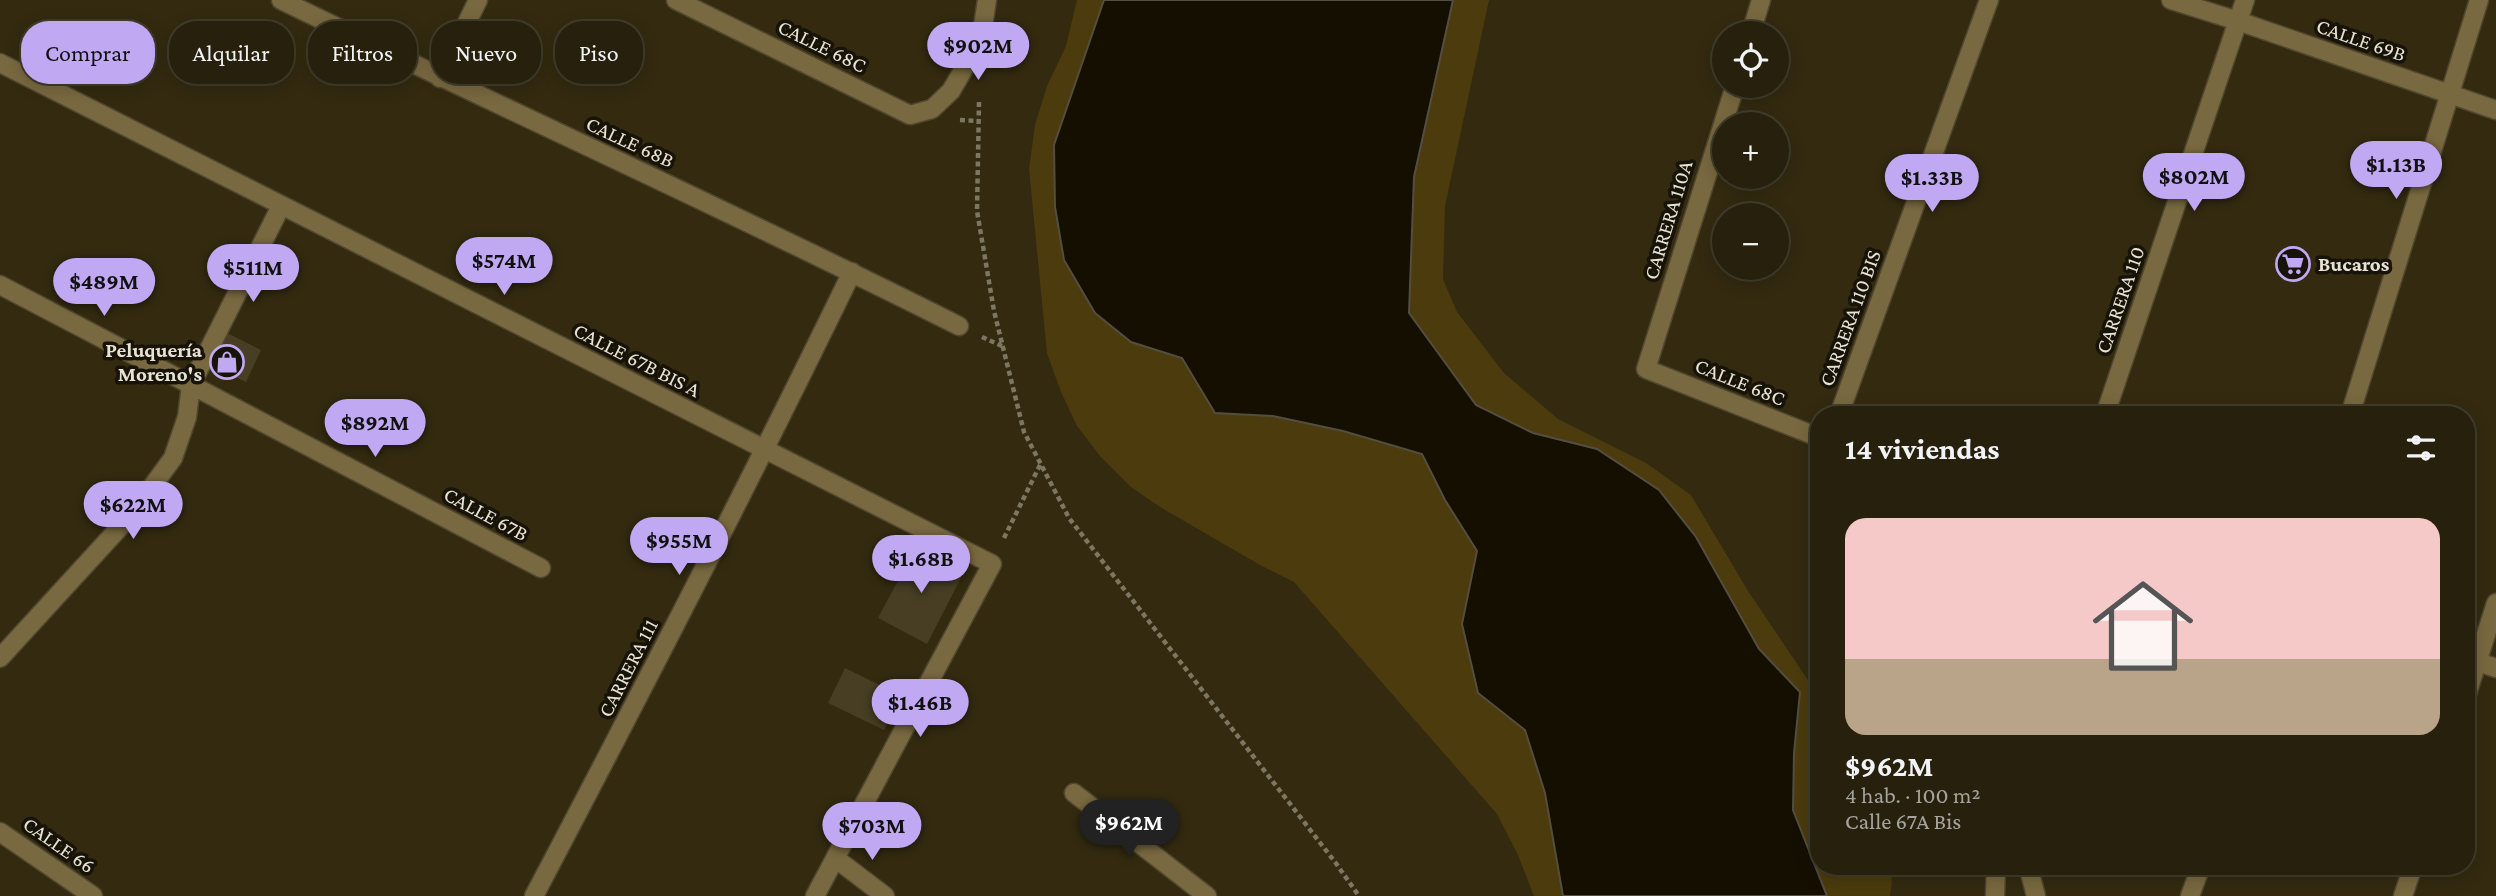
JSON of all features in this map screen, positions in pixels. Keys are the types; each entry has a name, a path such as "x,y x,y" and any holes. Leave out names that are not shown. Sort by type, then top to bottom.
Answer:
{"street":[{"name":"CALLE 68B","path":"281,0 431,74"},
{"path":"468,21 478,0"},
{"name":"CALLE 68C","path":"676,0 910,115 933,109 951,91 981,38 987,0"},
{"path":"1755,21 1762,0"},
{"name":"CARRERA 110 BIS","path":"1842,406 1989,0"},
{"name":"CALLE 69B","path":"2171,0 2496,110"},
{"name":"CARRERA 110","path":"2108,406 2245,0"},
{"path":"2353,406 2479,0"},
{"name":"CALLE 67B BIS A","path":"0,63 992,564"},
{"name":"CALLE 68B","path":"453,84 852,272 959,326"},
{"name":"CARRERA 110A","path":"1646,369 1731,98"},
{"path":"0,658 132,514 173,458 187,417 191,385 281,206"},
{"name":"CARRERA 111","path":"534,896 654,669 852,272"},
{"name":"CALLE 67B","path":"0,285 541,568"},
{"name":"CALLE 68C","path":"1646,369 1810,434"},
{"path":"814,896 992,564"},
{"path":"2475,651 2496,603"},
{"path":"2475,661 2496,668"},
{"path":"1074,793 1207,896"},
{"name":"CALLE 66","path":"0,832 93,896"},
{"path":"835,858 885,896"},
{"path":"1995,896 1996,875"},
{"path":"2030,875 2036,896"},
{"path":"2190,896 2198,875"},
{"path":"2403,896 2410,875"}],"path":[{"path":"979,100 977,211 994,311 1024,432 1069,518 1359,896"},
{"path":"992,564 1041,464"}],"shaded area":[{"path":"1077,0 1489,0 1445,206 1443,279 1457,312 1504,373 1558,419 1646,463 1691,495 1748,591 1810,683 1810,875 1891,875 1890,896 1534,896 1518,855 1497,814 1294,582 1160,507 1131,487 1100,456 1077,426 1047,353 1029,169 1035,125 1047,86 1066,46"},
{"path":"1104,0 1453,0 1414,177 1409,313 1476,405 1533,433 1597,449 1659,490 1696,537 1759,649 1800,692 1794,753 1793,810 1810,853 1810,875 1819,875 1827,896 1563,896 1545,793 1525,730 1478,693 1462,624 1477,551 1445,500 1422,454 1343,431 1273,416 1215,413 1182,358 1131,342 1095,313 1064,260 1055,207 1054,145"}],"building":[{"path":"227,333 261,350 246,382 211,365"},
{"path":"916,547 964,572 927,644 878,618"},
{"path":"845,668 902,696 884,730 828,703"}],"place":[{"name":"Bucaros","path":"2293,264"},
{"name":"Peluquería Moreno's","path":"227,362"}]}
